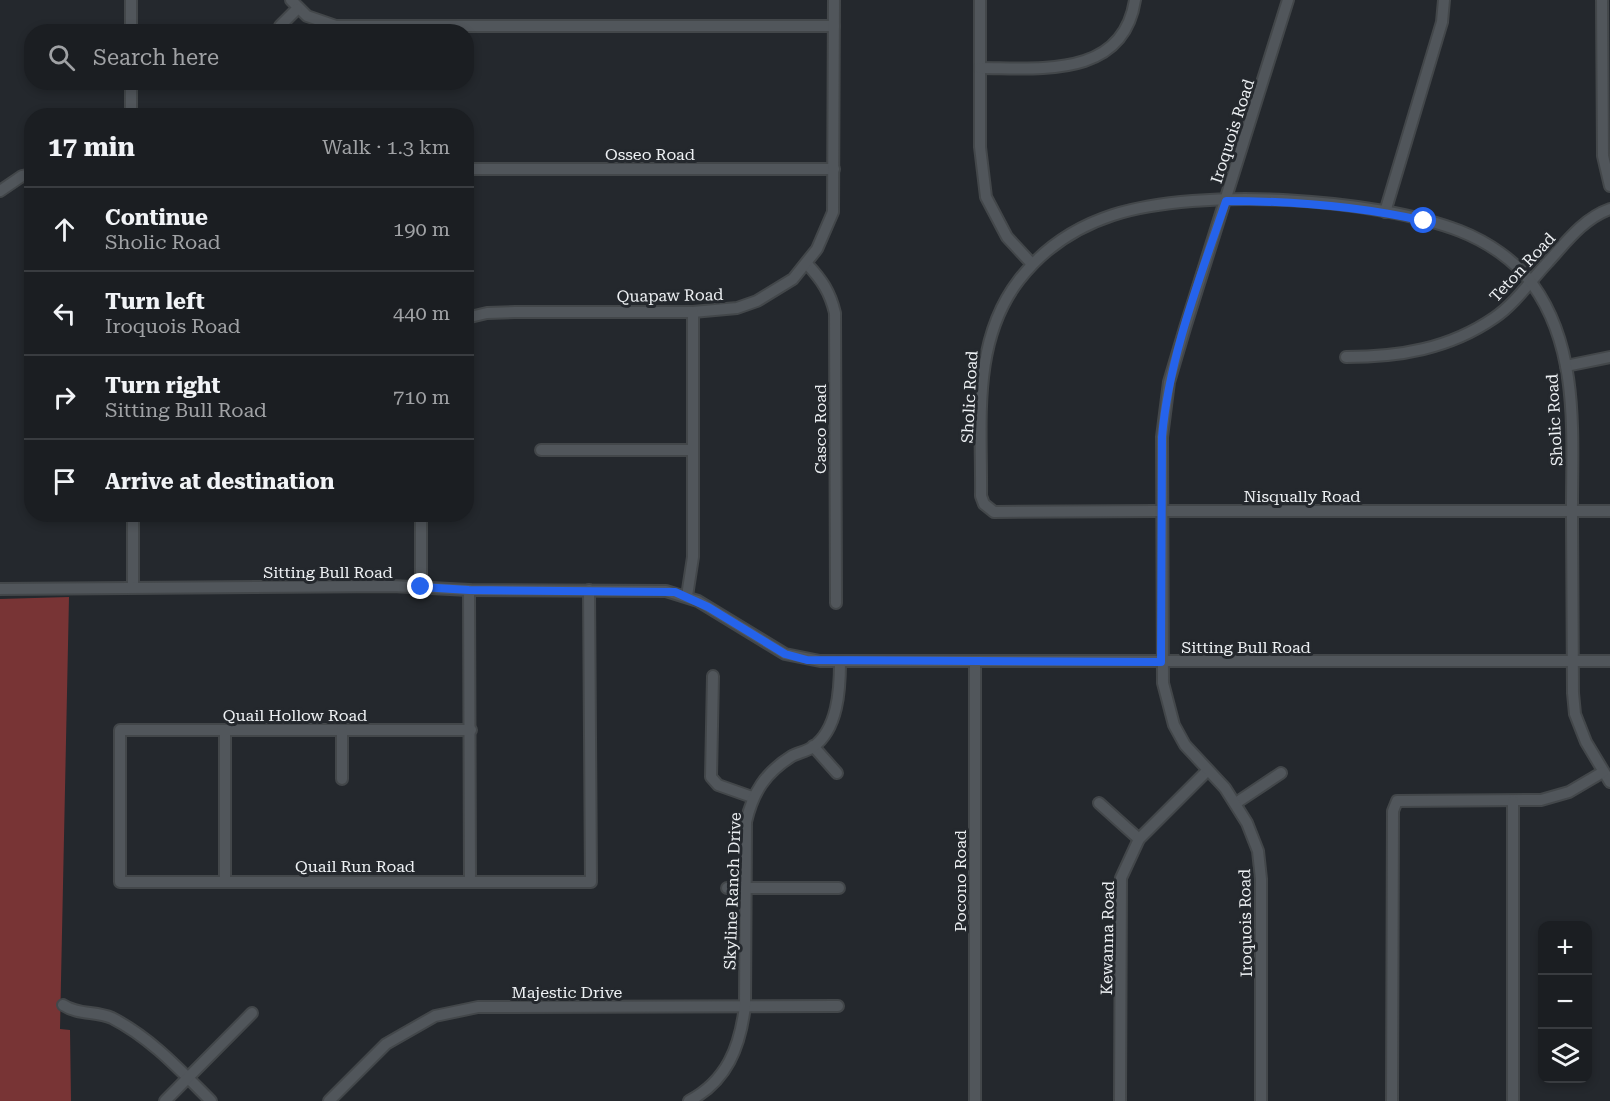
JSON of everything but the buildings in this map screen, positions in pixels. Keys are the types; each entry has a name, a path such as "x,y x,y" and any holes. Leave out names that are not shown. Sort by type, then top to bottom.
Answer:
{"street":[{"path":"131,0 131,24"},
{"name":"Quapaw Road","path":"474,316 515,312 693,312 737,308 757,301 793,279 807,264 827,230 833,212 834,0"},
{"path":"980,0 980,147 986,197 1007,237 1032,264"},
{"path":"980,68 1050,68 1086,62 1110,47 1120,35 1129,21 1135,0"},
{"name":"Iroquois Road","path":"1261,1101 1261,879 1258,851 1236,803 1185,746 1174,725 1163,683 1161,662 1162,437 1169,382 1288,0"},
{"path":"1385,212 1442,22 1444,0"},
{"path":"1602,0 1603,156 1610,186"},
{"path":"281,24 294,4 320,22 328,24"},
{"path":"474,27 834,26"},
{"path":"131,90 131,108"},
{"name":"Osseo Road","path":"474,169 834,169"},
{"path":"0,175 3,188 24,178"},
{"name":"Sholic Road","path":"994,512 984,504 981,496 984,358 996,316 1011,291 1032,264 1070,234 1111,216 1167,202 1226,201 1318,203 1385,212 1459,231 1480,240 1500,253 1531,282 1550,313 1566,366 1572,409 1572,661 1575,714 1586,742 1610,782"},
{"name":"Teton Road","path":"1346,357 1385,357 1445,345 1496,318 1572,235 1591,219 1610,209"},
{"name":"Casco Road","path":"807,264 822,280 831,296 835,313 836,603"},
{"path":"687,596 693,557 693,312"},
{"path":"1566,366 1610,357"},
{"path":"541,450 692,450"},
{"name":"Nisqually Road","path":"994,512 1610,511"},
{"path":"133,522 133,587"},
{"path":"421,522 421,587"},
{"name":"Sitting Bull Road","path":"0,589 421,587 469,590 666,591 687,596 785,654 807,660 840,662 1610,661"},
{"path":"469,590 470,881"},
{"name":"Quail Run Road","path":"120,882 591,882 589,590"},
{"name":"Skyline Ranch Drive","path":"689,1101 708,1097 725,1071 742,1035 745,1006 746,822 752,797 767,776 792,757 813,746 828,729 836,705 840,662"},
{"name":"Pocono Road","path":"975,662 975,1101"},
{"path":"713,676 711,777 718,784 752,797"},
{"name":"Quail Hollow Road","path":"120,882 120,730 471,730"},
{"path":"225,730 225,881"},
{"path":"342,730 342,779"},
{"path":"813,746 837,773"},
{"name":"Kewanna Road","path":"1120,1101 1121,878 1139,839 1207,771"},
{"path":"1392,1101 1393,811 1397,801 1541,800 1569,792 1603,772"},
{"path":"1236,803 1281,773"},
{"path":"1513,801 1513,1101"},
{"path":"1099,803 1139,839"},
{"path":"727,888 839,888"},
{"path":"63,1005 72,1011 109,1017 149,1040 211,1101"},
{"name":"Majestic Drive","path":"329,1101 386,1044 435,1016 478,1007 838,1006"},
{"path":"165,1101 252,1013"}],"shaded area":[{"path":"69,597 60,1029 70,1030 71,1101 0,1101 0,599"}],"route":[{"path":"421,587 469,590 675,592 708,607 785,654 802,660 820,662 1161,662 1164,406 1185,328 1226,201 1275,201 1351,206 1424,221"}]}
